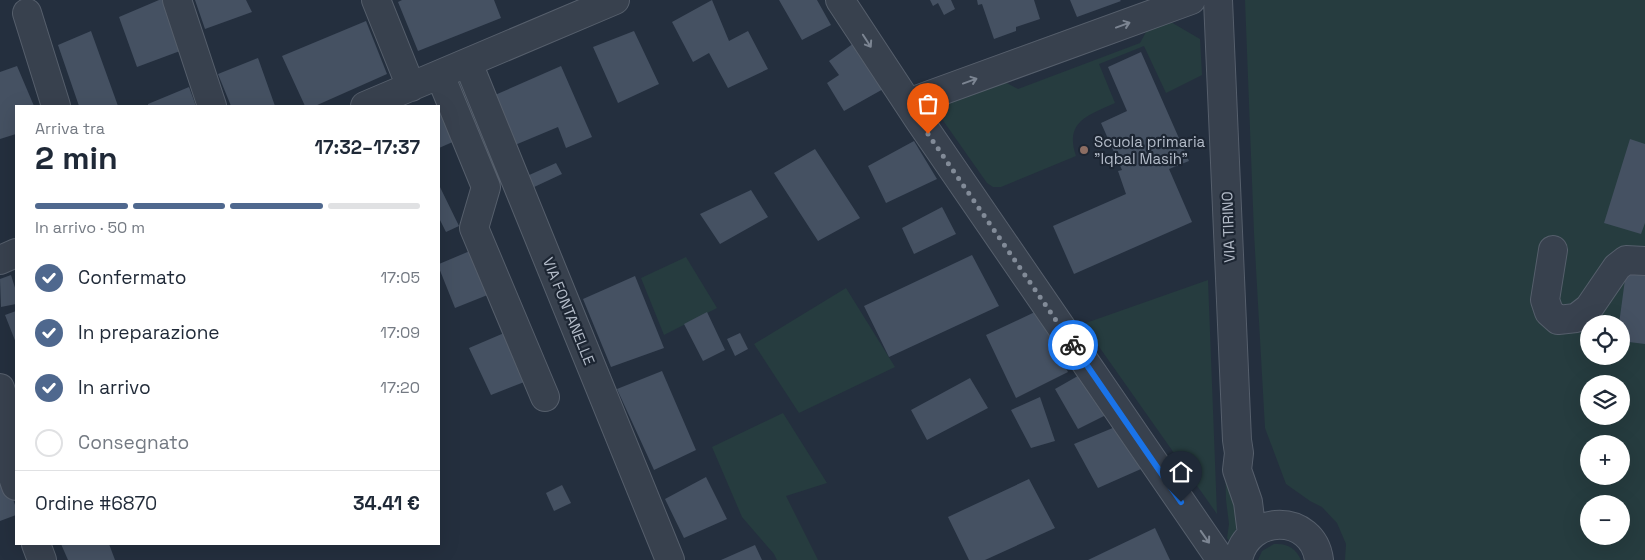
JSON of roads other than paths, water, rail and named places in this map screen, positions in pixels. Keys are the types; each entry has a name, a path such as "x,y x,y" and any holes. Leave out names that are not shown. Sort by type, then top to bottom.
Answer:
{"street":[{"path":"177,0 212,105"},
{"path":"376,0 411,87"},
{"path":"367,105 615,0"},
{"path":"840,0 908,103 1221,560"},
{"path":"908,103 1191,0"},
{"name":"VIA TIRINO","path":"1218,0 1239,453 1237,470 1248,502 1252,534"},
{"path":"27,13 56,105"},
{"name":"VIA FONTANELLE","path":"468,63 670,560"},
{"path":"440,75 486,187 474,228 544,397"},
{"path":"1553,250 1544,300 1549,312 1558,320 1576,318 1589,308 1617,267 1626,260 1645,261"},
{"path":"0,388 15,433"},
{"path":"0,440 15,483"},
{"name":"VIA TIRINO","path":"1239,453 1248,465 1262,494 1283,524"},
{"path":"1238,560 1244,543 1252,534 1261,528 1283,524 1302,532 1310,538 1316,547 1319,560"},
{"path":"36,545 42,560"}],"place":[{"name":"Scuola primaria \"Iqbal Masih\"","path":"1084,150"}]}
